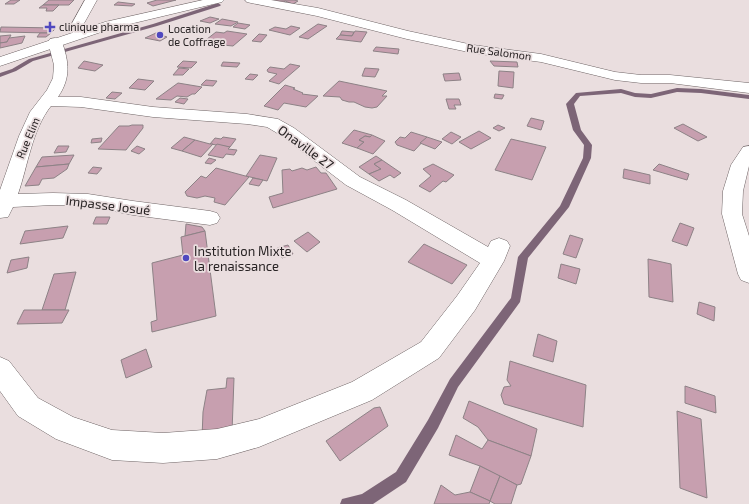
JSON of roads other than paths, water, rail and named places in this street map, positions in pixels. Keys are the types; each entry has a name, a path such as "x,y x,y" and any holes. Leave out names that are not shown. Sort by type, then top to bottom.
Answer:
{"street":[{"path":"80,34 76,27 91,0"},
{"path":"0,62 55,42 109,25 218,0"},
{"name":"Rue Salomon","path":"251,0 318,12 407,35 473,49 541,58 615,76 641,79 670,79 749,88"},
{"name":"Rue Elim","path":"3,207 24,147 39,111 48,101 60,78 60,61 55,42"},
{"name":"Onaville 27","path":"0,369 28,407 66,429 112,445 163,448 217,444 259,433 362,391 430,350 466,303 496,253 353,181 288,132 272,123 234,118 153,112 81,102 48,101"},
{"path":"749,151 740,165 733,191 732,214 749,274"},
{"name":"Impasse Josué","path":"3,207 47,199 88,200 133,208 210,218"}],"waterway":[{"path":"0,75 14,70 31,60 155,25 218,5"},
{"path":"347,504 365,501 401,477 433,424 454,383 516,299 523,257 564,207 587,158 588,145 577,130 570,104 578,94 621,91 635,95 651,96 677,90 701,91 749,97"}],"place":[{"name":"clinique pharma","path":"50,27"},
{"name":"Location de Coffrage","path":"160,35"},
{"name":"Institution Mixte la renaissance","path":"186,258"}]}
